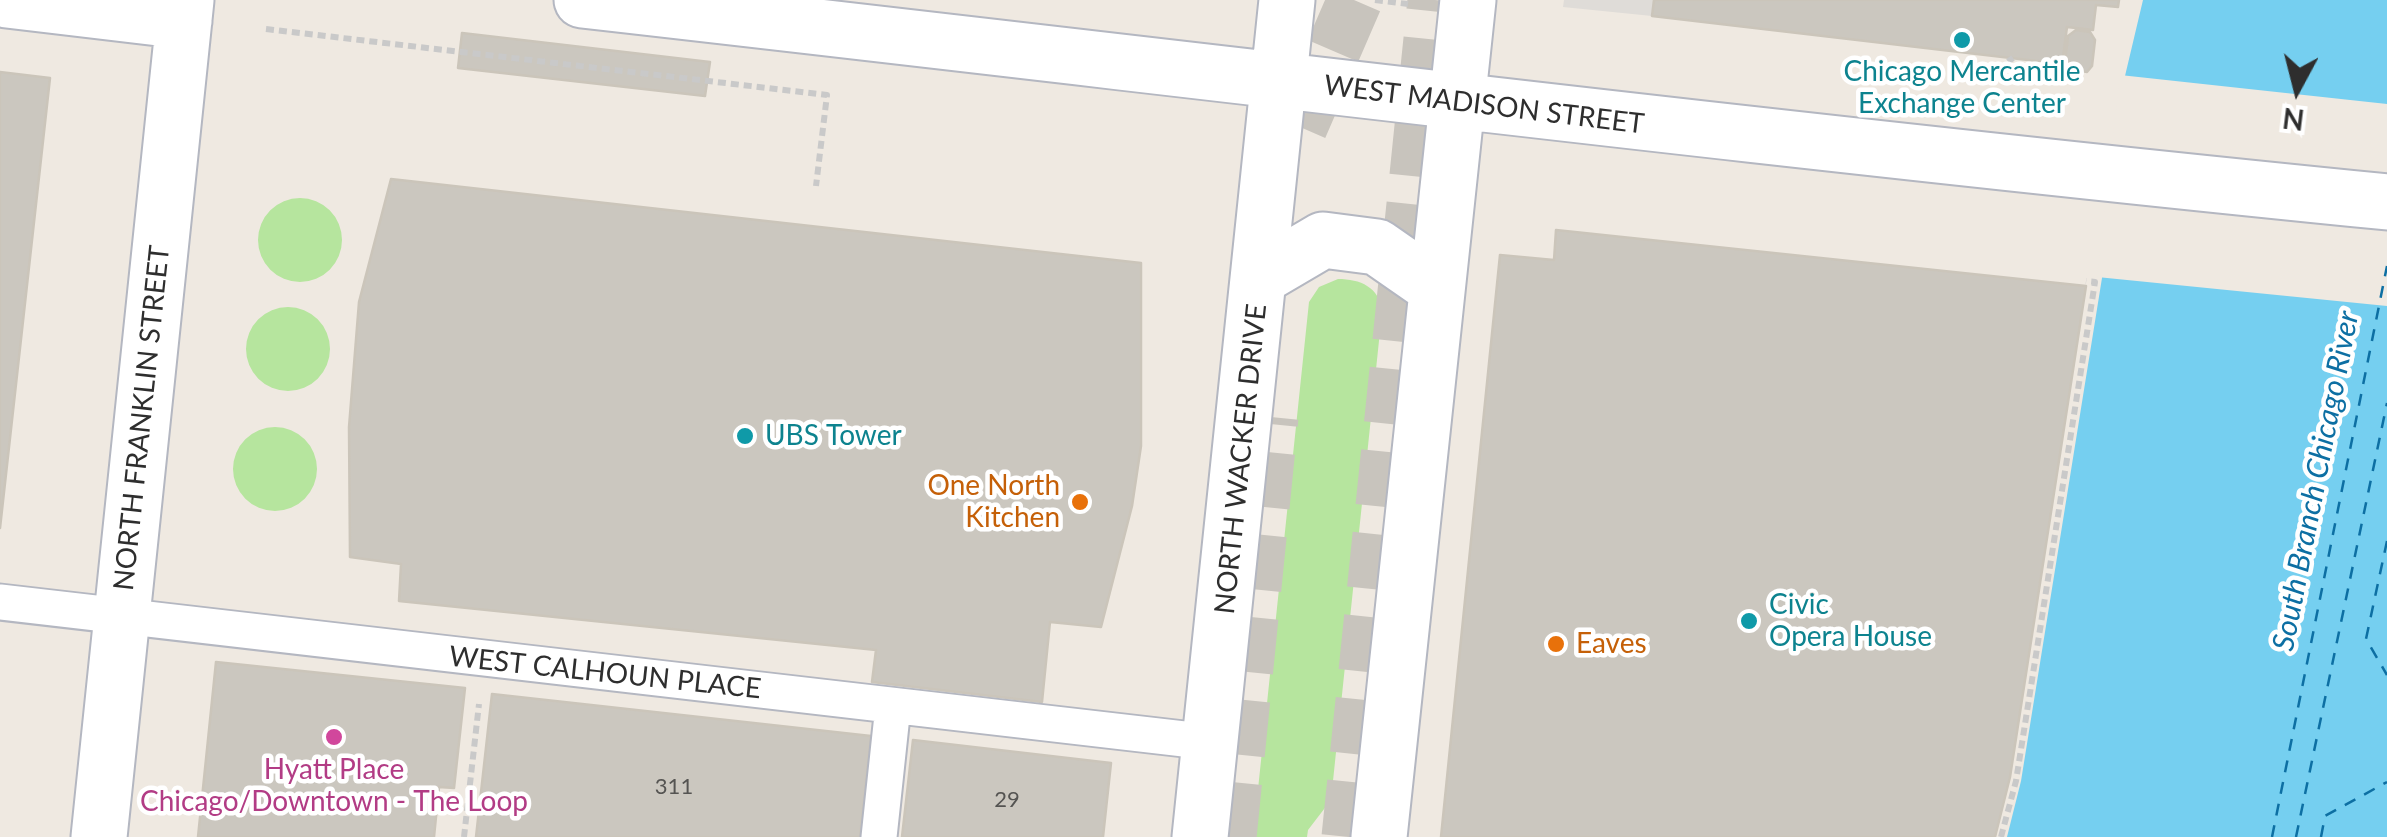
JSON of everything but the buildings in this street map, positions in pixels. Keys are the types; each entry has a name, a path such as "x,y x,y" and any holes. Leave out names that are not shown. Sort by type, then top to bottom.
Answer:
{"main road":[{"path":"7,0 185,10"},
{"name":"WEST MADISON STREET","path":"582,0 1456,103 2387,202"},
{"name":"NORTH WACKER DRIVE","path":"1200,837 1286,0"},
{"path":"1379,837 1456,103 1441,2"},
{"name":"NORTH FRANKLIN STREET","path":"99,837 185,10"},
{"path":"1260,276 1323,240 1377,247 1436,288"}],"lane":[{"name":"WEST CALHOUN PLACE","path":"0,602 1210,742"},
{"path":"879,837 893,706"}],"path":[{"path":"1375,0 1441,2"},
{"path":"266,28 827,95 816,186"},
{"path":"1986,77 2013,58"},
{"path":"2001,837 2016,780 2094,282 2086,281"},
{"path":"464,837 484,659"}],"green space":[{"path":"300,198 316,201 330,210 339,224 339,256 330,270 316,279 300,282 284,279 270,270 261,256 258,240 261,224 270,210 284,201"},
{"path":"1338,279 1368,286 1377,296 1382,312 1331,800 1307,837 1253,837 1309,302 1319,287"},
{"path":"288,307 304,310 318,319 327,333 327,365 318,379 304,388 288,391 272,388 258,379 249,365 246,349 249,333 258,319 272,310"},
{"path":"275,427 291,430 305,439 314,453 314,485 305,499 291,508 275,511 259,508 245,499 236,485 233,469 236,453 245,439 259,430"}],"shaded area":[{"path":"1564,0 1654,0 1652,16 1563,7"}],"water":[{"name":"South Branch Chicago River","path":"2143,0 2387,0 2387,837 2007,837 2021,781 2102,278 2125,76"}],"pier":[{"path":"2120,75 2387,104 2387,306 2097,277"}],"ferry route":[{"path":"2272,837 2387,266"},
{"path":"2296,837 2387,403"},
{"path":"2387,541 2366,639 2387,675"},
{"path":"2321,837 2325,816 2387,782"}],"tunnel":[{"path":"1300,127 1355,0"},
{"path":"1349,837 1435,0"},
{"path":"1229,837 1271,417"}],"place":[{"name":"Chicago Mercantile Exchange Center","path":"1962,40"},
{"name":"UBS Tower","path":"745,436"},
{"name":"One North Kitchen","path":"1080,502"},
{"name":"Civic Opera House","path":"1749,621"},
{"name":"Eaves","path":"1556,644"},
{"name":"Hyatt Place Chicago/Downtown - The Loop","path":"334,737"}]}
